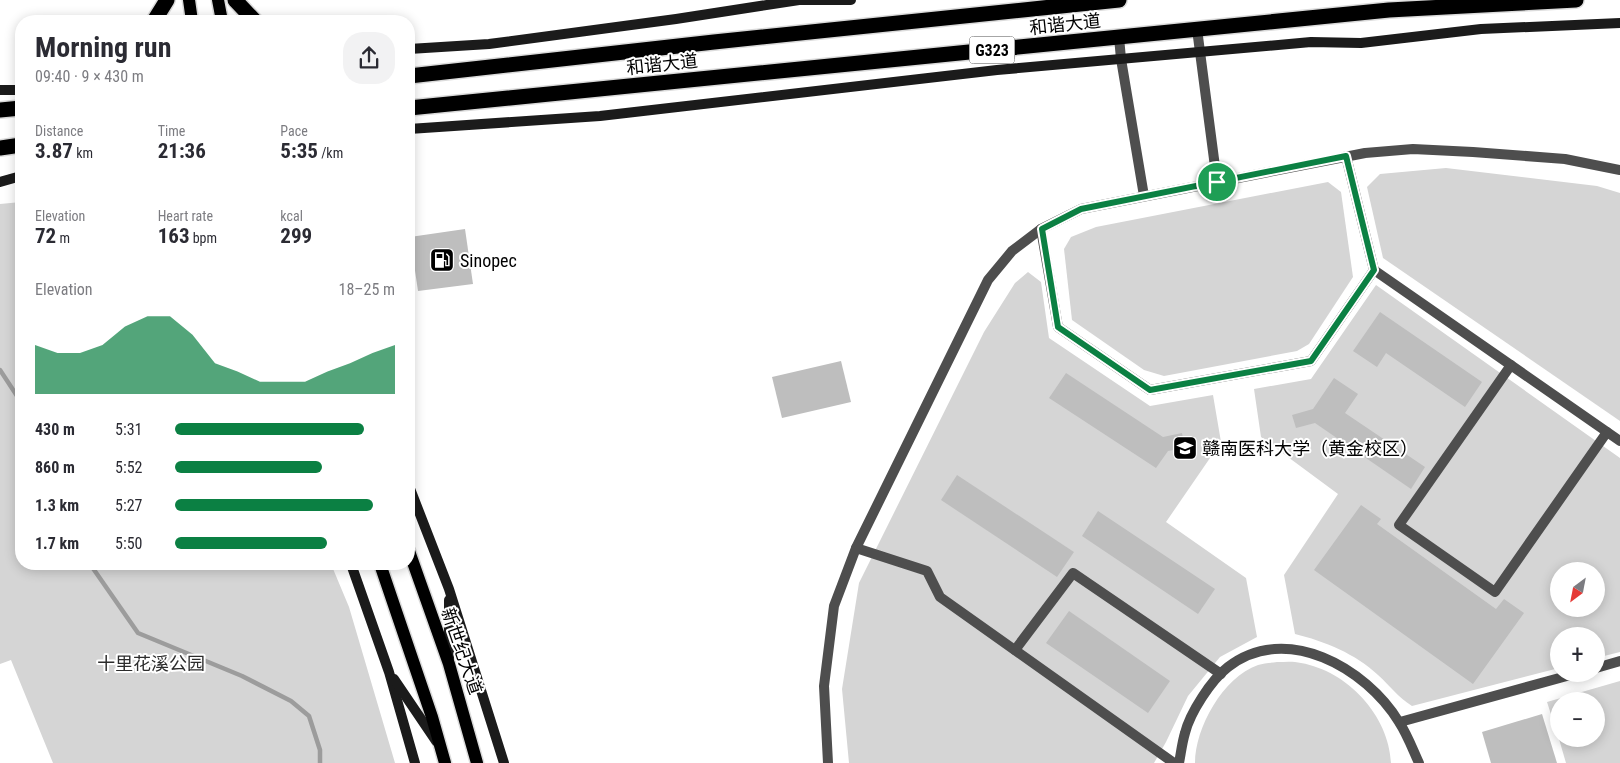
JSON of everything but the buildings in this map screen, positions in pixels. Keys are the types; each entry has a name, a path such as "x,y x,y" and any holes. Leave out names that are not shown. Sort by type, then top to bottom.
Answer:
{"highway":[{"path":"158,15 167,0"},
{"path":"235,0 249,15"},
{"name":"和谐大道","path":"415,75 1119,0"},
{"name":"和谐大道","path":"415,107 1389,10 1576,0"},
{"path":"0,110 15,109"},
{"path":"0,148 15,146"}],"main road":[{"path":"189,0 191,15"},
{"path":"218,0 221,15"},
{"name":"新世纪大道","path":"415,568 449,664 477,763"},
{"path":"382,570 432,717 445,763"}],"street":[{"path":"415,49 490,44 799,0 851,0"},
{"path":"415,128 600,116 997,70 1311,42 1361,43 1481,29 1620,23"},
{"path":"1197,29 1217,182"},
{"path":"1118,37 1144,196"},
{"path":"0,90 15,90"},
{"path":"828,763 824,686 834,606 856,548 988,280 1012,251 1042,229 1081,209 1364,153 1412,149 1565,159 1620,170"},
{"path":"1346,156 1374,270 1620,441"},
{"path":"0,182 15,178"},
{"path":"1042,229 1058,327 1150,390 1311,361 1374,270"},
{"path":"1512,365 1399,524 1495,592 1607,432"},
{"path":"415,502 449,590 504,763"},
{"path":"856,548 927,571 940,597 1174,763"},
{"path":"353,570 389,672 415,763"},
{"path":"1015,650 1073,573 1221,674"},
{"path":"449,590 449,664"},
{"path":"1179,763 1185,731 1198,705 1221,674 1228,667 1243,658 1261,652 1280,649 1302,650 1334,662 1357,676 1377,693 1400,722 1419,763"},
{"path":"1605,665 1620,661"},
{"path":"389,672 441,748"},
{"path":"1400,722 1550,681"}],"green space":[{"path":"1446,168 1597,186 1620,193 1620,421 1383,258 1367,187 1380,174"},
{"path":"1328,182 1341,192 1353,277 1309,344 1297,351 1164,376 1144,370 1072,320 1064,249 1071,237 1096,227"},
{"name":"十里花溪公园","path":"15,203 15,570 334,570 349,607 395,763 53,763 11,660 0,664 0,204"},
{"path":"1028,272 1041,282 1049,338 1150,406 1213,395 1221,442 1166,522 1246,578 1257,637 1220,657 1188,696 1154,763 849,763 842,689 859,583 984,332 1015,283"},
{"path":"1376,285 1620,458 1620,652 1605,656 1605,627 1550,627 1550,670 1412,706 1360,661 1317,640 1295,634 1284,575 1338,494 1261,437 1254,389 1311,379"},
{"path":"1298,662 1318,668 1334,675 1349,686 1374,712 1383,728 1391,763 1195,763 1200,735 1213,705 1223,692 1233,680 1245,671 1265,663"},
{"path":"1620,681 1620,763 1566,763 1561,747 1605,747 1605,692 1582,692"}],"waterway":[{"path":"0,370 15,393"},
{"path":"94,570 138,633 242,676 291,701 309,716 320,750 320,763"}],"place":[{"name":"Sinopec","path":"442,260"},
{"name":"赣南医科大学（黄金校区）","path":"1185,448"}],"route":[{"path":"1346,156 1374,270 1311,361 1150,390 1058,327 1042,229 1081,209 1217,182 1346,156"}]}
